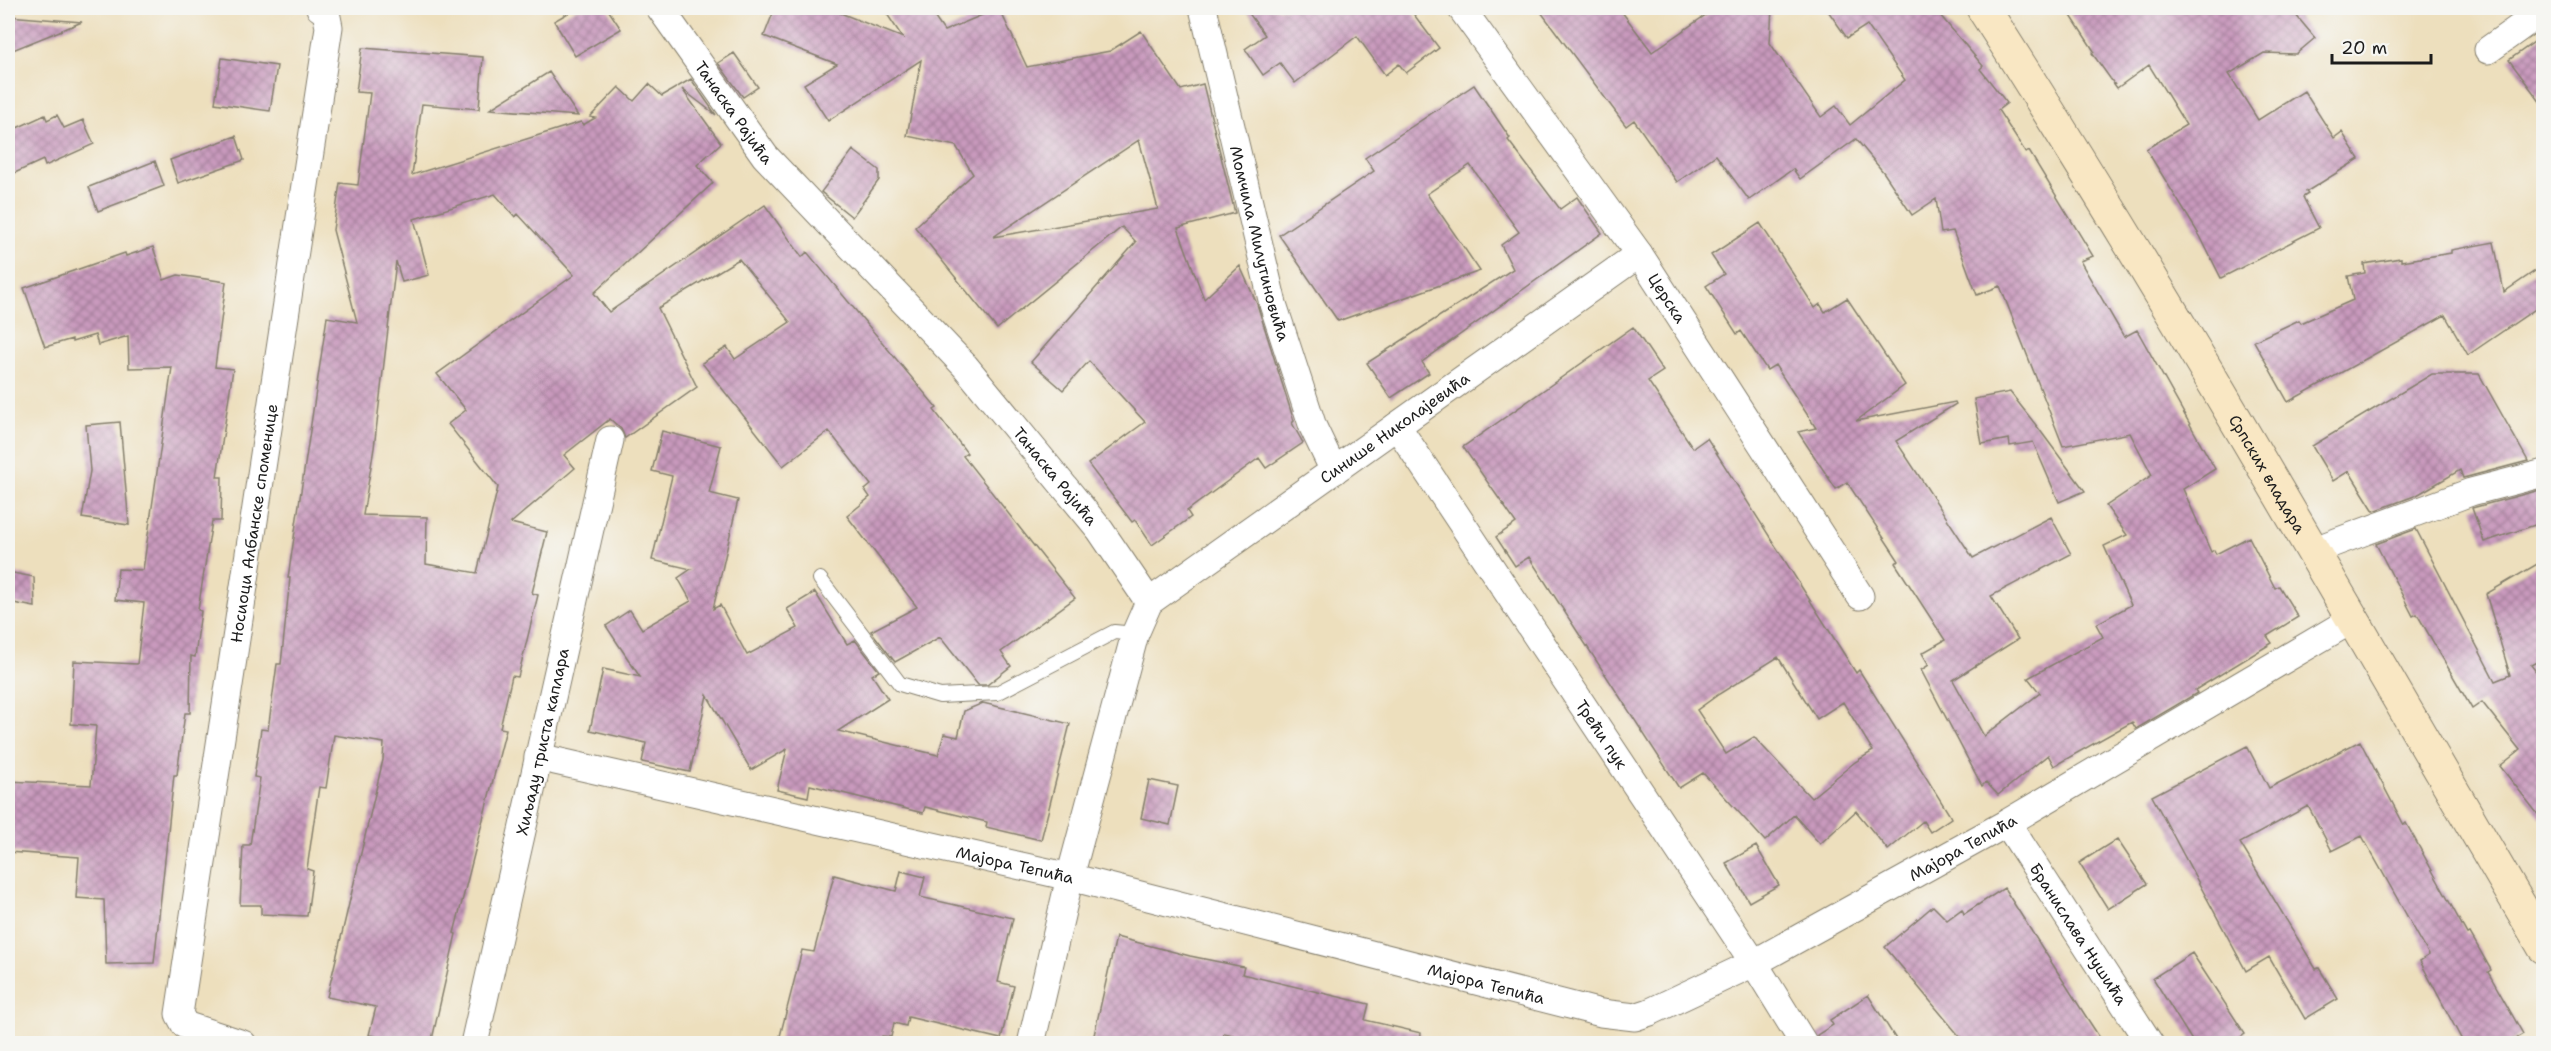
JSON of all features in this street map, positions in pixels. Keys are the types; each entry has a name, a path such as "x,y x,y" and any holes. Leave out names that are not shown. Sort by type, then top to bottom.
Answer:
{"main road":[{"name":"Српских владара","path":"1983,8 2066,137 2353,619 2544,947"}],"street":[{"name":"Носиоци Албанске споменице","path":"243,1044 185,1025 178,1014 329,27 326,12 320,8"},
{"name":"Танаска Рајића","path":"660,8 765,156 965,366 1100,530 1149,602"},
{"name":"Момчила Милутиновића","path":"1203,8 1273,304 1313,427 1334,471"},
{"name":"Церска","path":"1461,8 1639,254 1860,596"},
{"path":"2488,50 2544,10"},
{"name":"Синише Николајевића","path":"1149,602 1639,254"},
{"name":"Трећи пук","path":"1397,426 1754,963 1804,1044"},
{"name":"Хиљаду триста каплара","path":"474,1044 610,440"},
{"path":"2312,551 2471,492 2544,473"},
{"path":"1031,1044 1070,876 1135,634 1149,602"},
{"name":"Мајора Тепића","path":"538,757 1070,876 1617,1017 1635,1017 1754,963 2007,823 2353,619"},
{"name":"Бранислава Нушића","path":"2007,823 2150,1044"}],"lane":[{"path":"820,579 900,684 940,696 997,693 1114,632 1135,634"}],"building":[{"path":"577,8 607,8 621,29 575,56 554,21"},
{"path":"775,8 828,8 903,38 883,8 928,8 944,31 999,8 1027,67 1110,51 1141,31 1181,90 1203,84 1235,213 1178,228 1204,299 1240,266 1257,304 1294,421 1292,423 1303,443 1266,468 1259,458 1187,511 1191,517 1152,545 1135,520 1132,522 1088,464 1145,422 1089,361 1063,390 1031,362 1136,242 1122,227 997,329 915,227 973,174 956,146 907,136 921,60 828,121 804,84 837,64 764,36","holes":["1139,140 1158,209 993,237"]},
{"path":"1245,8 1409,8 1439,48 1406,73 1399,64 1385,75 1357,36 1295,83 1280,63 1263,75 1245,49 1265,35"},
{"path":"1538,8 1619,8 1652,52 1716,8 1772,8 1770,43 1821,117 1836,106 1850,125 1905,80 1867,25 1847,38 1826,8 1934,8 1983,66 1980,69 2007,103 1998,110 2026,153 2029,151 2093,256 2080,261 2124,337 2137,330 2215,469 2183,489 2211,552 2214,550 2216,554 2249,537 2275,588 2279,586 2298,617 2267,636 2272,643 2195,690 2197,693 2136,729 2132,722 2054,766 2048,755 1998,795 1986,782 1982,786 1921,670 1929,665 1922,653 1945,640 1895,563 1899,561 1847,482 1836,489 1798,432 1816,428 1775,365 1767,370 1741,331 1737,334 1706,286 1724,274 1711,255 1760,223 1815,308 1820,304 1825,312 1847,298 1905,385 1856,421 1955,402 1956,404 1896,441 1973,558 2051,517 2071,554 1991,596 2018,639 1953,680 1984,736 2040,693 2028,678 2103,637 2096,624 2131,605 2104,546 2127,535 2106,506 2152,475 2130,433 2063,446 2000,286 1977,295 1953,231 1941,233 1936,199 1912,215 1884,173 1856,139 1800,179 1793,169 1749,200 1716,155 1677,182 1634,120 1626,126"},
{"path":"2066,8 2290,8 2315,38 2296,54 2264,53 2229,74 2258,120 2304,91 2334,138 2342,132 2359,159 2306,192 2308,194 2303,197 2319,228 2221,278 2200,236 2146,149 2186,125 2149,65 2117,88 2092,53 2094,51"},
{"path":"8,16 82,22 8,52"},
{"path":"2544,35 2544,107 2509,60"},
{"path":"362,48 483,57 479,109 422,104 412,175 581,122 583,125 595,118 590,117 619,87 634,101 649,84 662,96 691,79 716,115 682,89 721,143 697,165 713,183 594,293 609,312 765,205 802,257 807,252 937,408 934,410 967,453 963,456 1075,598 1001,652 1011,666 987,685 978,685 940,637 895,662 871,631 917,607 847,516 870,497 865,490 871,485 829,431 783,466 702,363 727,347 735,359 790,322 739,259 658,308 697,387 625,438 621,429 610,419 564,455 575,468 511,523 547,532 532,593 538,595 518,677 512,676 500,728 506,729 454,933 456,934 431,1044 373,1044 375,1036 369,1035 376,1007 327,997 383,760 384,743 334,735 326,788 319,787 307,869 313,871 307,916 261,914 261,905 240,905 243,845 250,845 260,778 254,777 261,729 268,730 277,664 281,664 290,578 288,578 327,317 357,322 333,230 340,183 358,185 370,93 356,92","holes":["495,194 515,217 518,214 574,275 437,374 466,410 448,424 498,487 477,573 426,564 427,517 363,515 374,448 396,261 402,282 429,275 414,219"]},
{"path":"734,53 758,87 743,97 718,63"},
{"path":"222,58 277,66 270,111 215,103"},
{"path":"549,72 578,116 490,109"},
{"path":"1474,85 1510,138 1508,140 1560,209 1577,197 1602,233 1422,362 1429,373 1391,398 1367,363 1513,269 1501,245 1519,232 1470,165 1427,194 1480,271 1338,321 1279,235 1374,171 1365,158"},
{"path":"45,115 47,120 57,115 64,128 83,120 94,144 45,166 43,160 8,176 8,132"},
{"path":"236,136 244,160 178,183 170,160"},
{"path":"853,150 879,170 879,180 852,217 821,192"},
{"path":"155,161 164,186 98,211 89,187"},
{"path":"2494,242 2504,292 2544,265 2544,303 2468,355 2445,315 2288,402 2254,341 2299,320 2301,323 2353,300 2348,276 2365,273 2364,264 2451,253 2451,250"},
{"path":"153,247 164,280 178,275 226,282 215,367 233,369 217,477 222,477 221,521 212,521 198,610 201,611 195,657 191,656 190,713 185,713 177,775 174,775 154,963 106,964 104,900 76,898 79,857 8,852 8,781 91,785 96,726 71,724 74,661 137,664 144,603 115,600 118,569 143,570 172,367 129,368 128,336 98,345 95,335 45,347 24,288 125,253 126,256"},
{"path":"1633,327 1663,371 1648,381 1693,448 1707,438 1856,673 1859,670 1951,818 1930,832 1923,821 1888,850 1856,811 1820,844 1794,815 1765,841 1703,773 1679,788 1529,557 1515,566 1496,537 1516,523 1463,447","holes":["1778,657 1817,719 1843,702 1873,751 1855,762 1811,798 1754,737 1726,754 1697,710"]},
{"path":"2432,374 2479,374 2528,461 2463,478 2460,470 2417,495 2374,511 2349,471 2333,481 2312,446"},
{"path":"2010,392 2085,491 2059,502 2033,442 2010,446 2009,439 1982,444 1974,399"},
{"path":"120,422 129,525 82,518 90,471 86,425"},
{"path":"662,431 721,446 709,493 738,500 713,609 720,605 747,655 798,628 787,609 815,592 847,644 855,640 879,671 872,675 888,699 838,731 938,755 944,734 958,737 964,711 983,703 1070,724 1041,840 986,827 987,822 925,807 923,813 810,785 808,797 777,790 787,749 751,770 707,695 690,772 642,762 646,743 590,730 603,669 640,677 606,626 630,610 642,629 691,601 678,578 691,569 652,560 672,476 652,471"},
{"path":"2544,489 2544,522 2484,542 2472,508"},
{"path":"2416,529 2495,681 2510,675 2486,594 2544,560 2544,658 2531,665 2544,682 2544,822 2500,766 2520,750 2482,702 2472,709 2417,614 2413,616 2376,544"},
{"path":"8,572 34,577 35,607 8,602"},
{"path":"2360,741 2404,825 2406,823 2467,934 2470,933 2491,970 2488,972 2523,1034 2506,1044 2464,1044 2420,961 2429,955 2362,836 2332,851 2308,806 2240,843 2316,969 2319,968 2338,999 2305,1019 2269,957 2246,971 2152,796 2247,746 2269,788"},
{"path":"1149,780 1178,786 1170,825 1141,818"},
{"path":"2117,839 2147,884 2108,909 2079,863"},
{"path":"1756,846 1779,885 1749,902 1726,863"},
{"path":"901,871 925,877 920,897 1013,918 998,982 1014,986 1001,1039 908,1017 906,1026 894,1023 891,1037 882,1036 880,1044 778,1044 802,950 814,952 834,875 896,891"},
{"path":"2004,888 2104,1044 1966,1044 1885,947 1933,906 1947,920 1962,909 1964,914"},
{"path":"1116,937 1244,967 1242,974 1369,1004 1365,1020 1421,1033 1420,1044 1268,1044 1224,1033 1222,1044 1092,1044"},
{"path":"2192,953 2245,1034 2230,1044 2194,1044 2153,978"},
{"path":"1868,995 1899,1044 1820,1044 1817,1035 1833,1025 1830,1020"}]}
